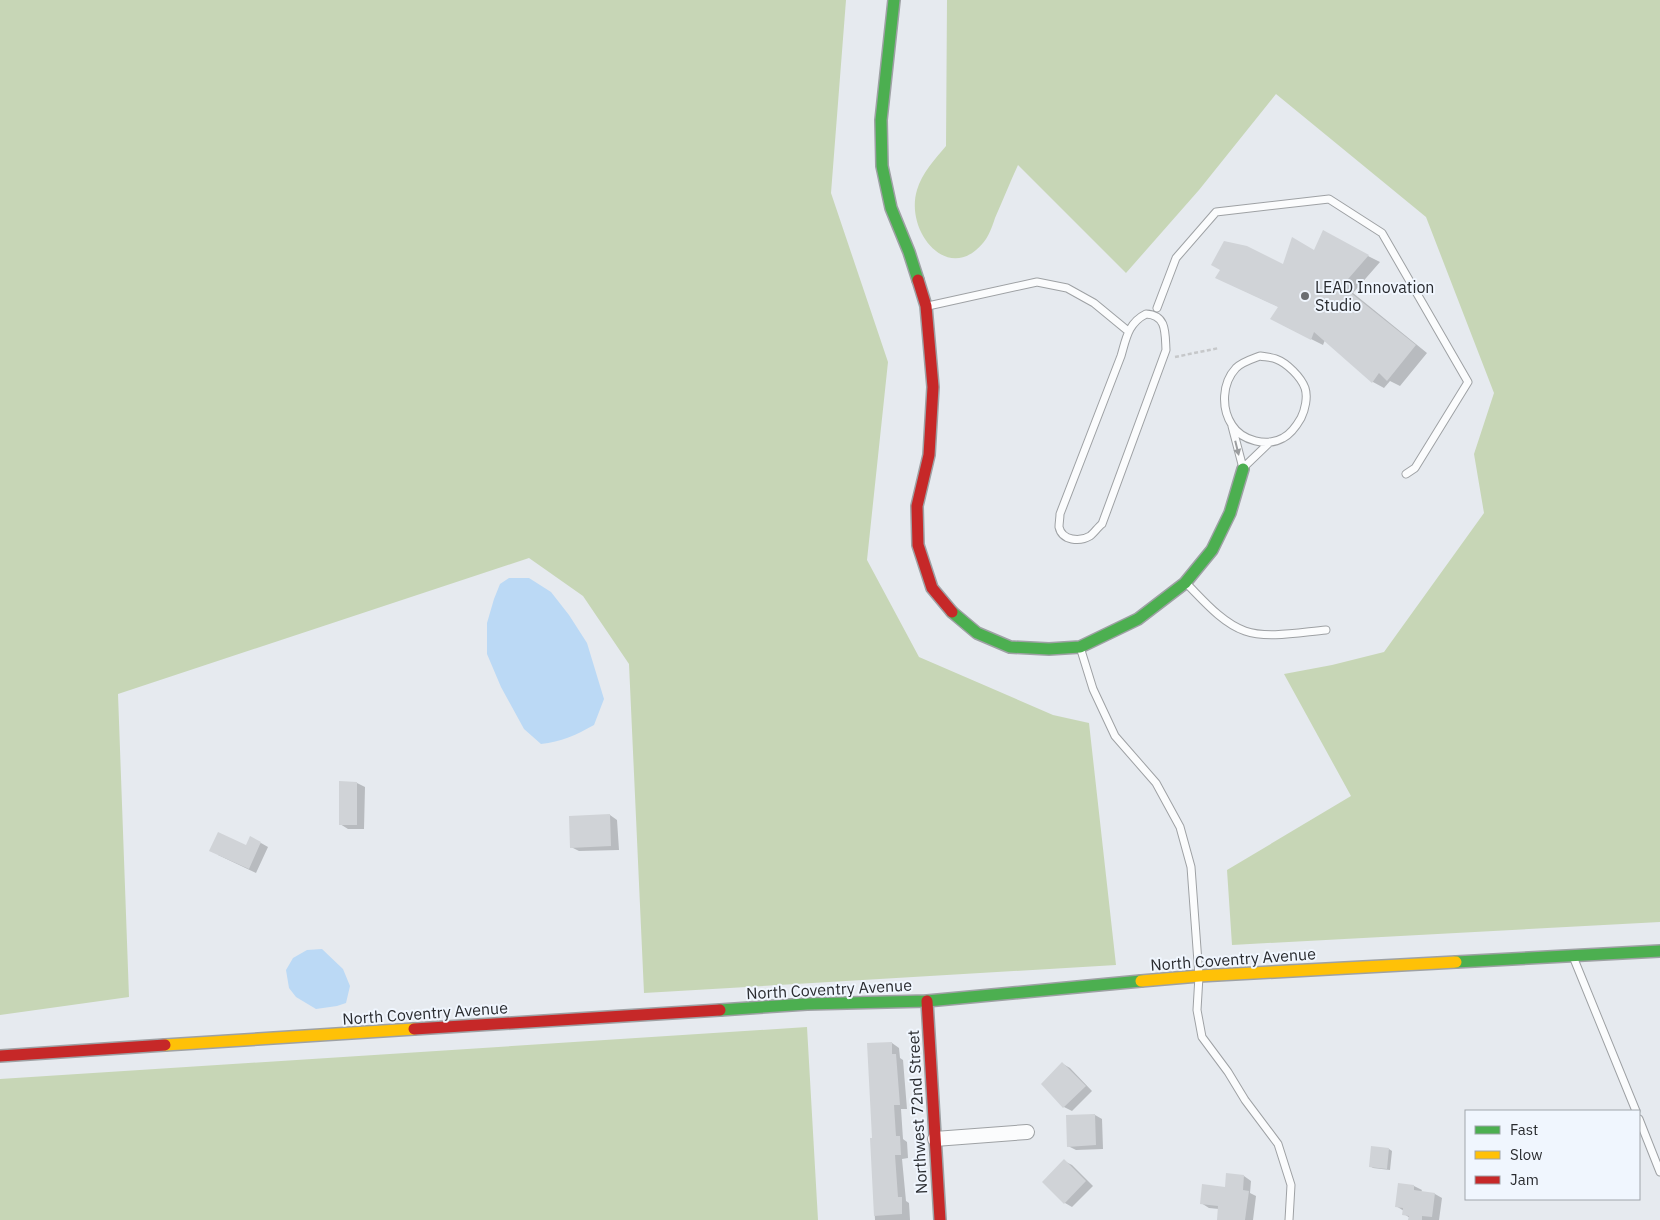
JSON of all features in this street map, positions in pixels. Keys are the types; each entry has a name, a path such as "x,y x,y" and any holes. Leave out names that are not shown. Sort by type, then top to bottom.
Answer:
{"street":[{"path":"894,0 881,120 882,166 891,208 909,252 926,306 933,387 929,455 917,506 918,545 932,588 956,617 970,628 977,633 1010,647 1050,649 1080,647 1138,618 1186,583 1212,550 1230,513 1243,469"},
{"name":"North Coventry Avenue","path":"0,1056 807,1004 927,1001 1199,976 1660,950"},
{"name":"Northwest 72nd Street","path":"927,1001 940,1220"},
{"path":"935,1138 1027,1132"}],"lane":[{"path":"1157,308 1176,258 1216,212 1329,199 1382,233 1468,382 1415,468 1406,474"},
{"path":"926,306 1037,282 1067,288 1094,303 1128,331"},
{"path":"1146,314 1154,315 1161,320 1165,334 1166,350 1102,524 1090,536 1071,540 1063,534 1059,527 1060,514 1122,356 1128,331 1138,318 1146,314"},
{"path":"1232,426 1245,437 1257,442 1270,442 1284,438 1293,430 1305,407 1305,388 1296,374 1276,359 1260,356 1248,360 1237,367 1228,380 1224,396 1226,412 1232,426 1243,469"},
{"path":"1243,469 1270,442"},
{"path":"1186,583 1224,619 1245,631 1257,634 1275,634 1326,630"},
{"path":"1080,647 1093,689 1115,736 1156,784 1180,826 1191,868 1199,976 1197,1010 1202,1037 1278,1144 1291,1186 1289,1220"},
{"path":"1573,956 1636,1110"},
{"path":"1640,1122 1660,1172"}],"path":[{"path":"1175,357 1219,348"}],"green space":[{"path":"0,0 846,0 831,193 888,362 867,560 919,657 1053,715 1089,723 1116,965 644,993 629,664 583,596 529,558 118,694 129,997 0,1015"},
{"path":"947,0 1660,0 1660,922 1232,945 1227,870 1351,796 1284,674 1332,665 1384,652 1484,513 1474,454 1494,393 1426,217 1276,94 1199,190 1126,273 1018,165 989,234 972,253 959,258 945,256 934,249 924,237 917,223 915,206 917,190 922,178 946,146"},
{"path":"807,1027 818,1220 0,1220 0,1079"}],"water":[{"path":"509,578 529,578 551,592 587,643 604,699 594,725 562,740 541,744 524,729 501,687 487,654 487,623 500,584"},
{"path":"322,949 343,969 350,986 346,1003 316,1009 296,997 289,988 286,970 293,958 307,950"}],"building":[{"name":"LEAD Innovation Studio","path":"1323,230 1369,255 1342,286 1416,345 1387,381 1379,373 1372,383 1314,332 1311,340 1270,319 1278,307 1215,278 1220,270 1211,265 1224,241 1247,246 1283,264 1292,237 1314,250"},
{"path":"339,781 357,782 357,825 339,825"},
{"path":"610,814 611,846 570,848 569,816"},
{"path":"218,832 246,845 250,836 261,842 249,869 209,851"},
{"path":"892,1042 892,1054 896,1054 900,1105 894,1105 896,1136 900,1136 901,1155 895,1155 898,1197 902,1197 902,1214 874,1216 867,1043"},
{"path":"1062,1062 1086,1086 1063,1108 1041,1084"},
{"path":"1095,1114 1096,1145 1067,1147 1066,1115"},
{"path":"1371,1146 1389,1148 1387,1169 1369,1167"},
{"path":"1064,1159 1086,1181 1064,1204 1042,1182"},
{"path":"1226,1173 1244,1175 1243,1190 1249,1191 1245,1220 1217,1220 1218,1206 1200,1204 1202,1184 1225,1187"},
{"path":"1398,1183 1414,1185 1414,1190 1435,1193 1432,1217 1422,1216 1422,1220 1408,1220 1409,1216 1402,1215 1403,1208 1395,1207"}],"traffic: fast":[{"path":"894,0 881,120 882,166 891,208 918,280"},
{"path":"952,612 977,633 1010,647 1049,649 1080,647 1138,619 1185,583 1212,550 1230,513 1243,469"},
{"path":"1456,962 1660,951"},
{"path":"720,1010 807,1004 927,1001 1141,981"}],"traffic: slow":[{"path":"1141,981 1456,962"},
{"path":"165,1045 414,1029"}],"traffic: jam":[{"path":"918,280 926,306 933,387 929,455 917,506 918,545 932,588 952,612"},
{"path":"927,1001 940,1220"},
{"path":"414,1029 720,1010"},
{"path":"0,1056 165,1045"}],"place":[{"name":"LEAD Innovation Studio","path":"1305,296"}]}
